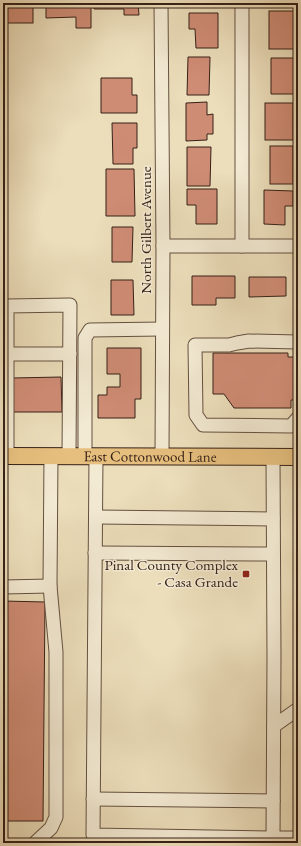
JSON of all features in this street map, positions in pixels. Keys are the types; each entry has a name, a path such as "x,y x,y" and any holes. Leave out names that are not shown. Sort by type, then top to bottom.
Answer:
{"main road":[{"name":"East Cottonwood Lane","path":"5,456 298,457"}],"street":[{"name":"North Gilbert Avenue","path":"161,3 163,246 162,457"},
{"path":"242,3 242,246"},
{"path":"163,246 298,246"},
{"path":"5,456 7,306 70,305 70,354 84,456 96,517 93,835 298,838"},
{"path":"84,456 85,338 90,330 162,329"},
{"path":"298,342 249,341 229,345 195,345 196,414 203,425 290,426 298,418"},
{"path":"7,354 70,354"},
{"path":"34,843 51,828 56,816 56,652 50,586 51,456"},
{"path":"273,457 273,838"},
{"path":"96,517 273,519"},
{"path":"95,552 273,554"},
{"path":"3,587 50,586"},
{"path":"274,726 298,709"},
{"path":"93,799 273,800"}],"building":[{"path":"3,3 33,3 33,23 3,23"},
{"path":"46,3 91,3 91,28 76,28 76,17 46,18"},
{"path":"94,3 138,3 139,15 124,15 124,9 94,9"},
{"path":"269,11 294,11 294,49 269,49"},
{"path":"189,13 218,13 218,48 196,48 195,29 189,29"},
{"path":"188,57 210,57 209,95 187,95"},
{"path":"271,58 295,58 294,94 271,94"},
{"path":"101,78 132,78 132,95 137,95 137,113 101,113"},
{"path":"207,102 207,115 213,114 213,134 207,134 207,140 186,141 186,103"},
{"path":"265,103 293,103 293,140 265,140"},
{"path":"112,123 137,123 137,148 133,148 133,164 113,164"},
{"path":"270,146 293,146 293,184 270,184"},
{"path":"187,147 211,147 210,186 187,186"},
{"path":"106,169 134,169 135,216 106,216"},
{"path":"187,189 217,189 217,224 196,224 196,205 187,205"},
{"path":"264,190 293,191 293,206 285,206 285,225 264,224"},
{"path":"112,227 133,227 132,262 112,262"},
{"path":"295,273 298,273 298,305 294,305"},
{"path":"192,276 235,276 235,298 216,298 216,305 192,305"},
{"path":"249,277 286,277 286,296 249,297"},
{"path":"111,280 133,280 134,315 111,315"},
{"path":"107,348 141,348 141,399 135,399 135,418 98,418 98,395 107,395 107,387 120,387 120,374 107,374"},
{"path":"213,353 288,353 288,357 298,357 298,391 296,391 296,400 291,400 291,408 234,408 224,394 213,394"},
{"path":"61,377 62,412 12,412 12,378"},
{"path":"3,601 45,602 43,821 3,821"}],"place":[{"name":"Pinal County Complex - Casa Grande","path":"246,574"}]}
